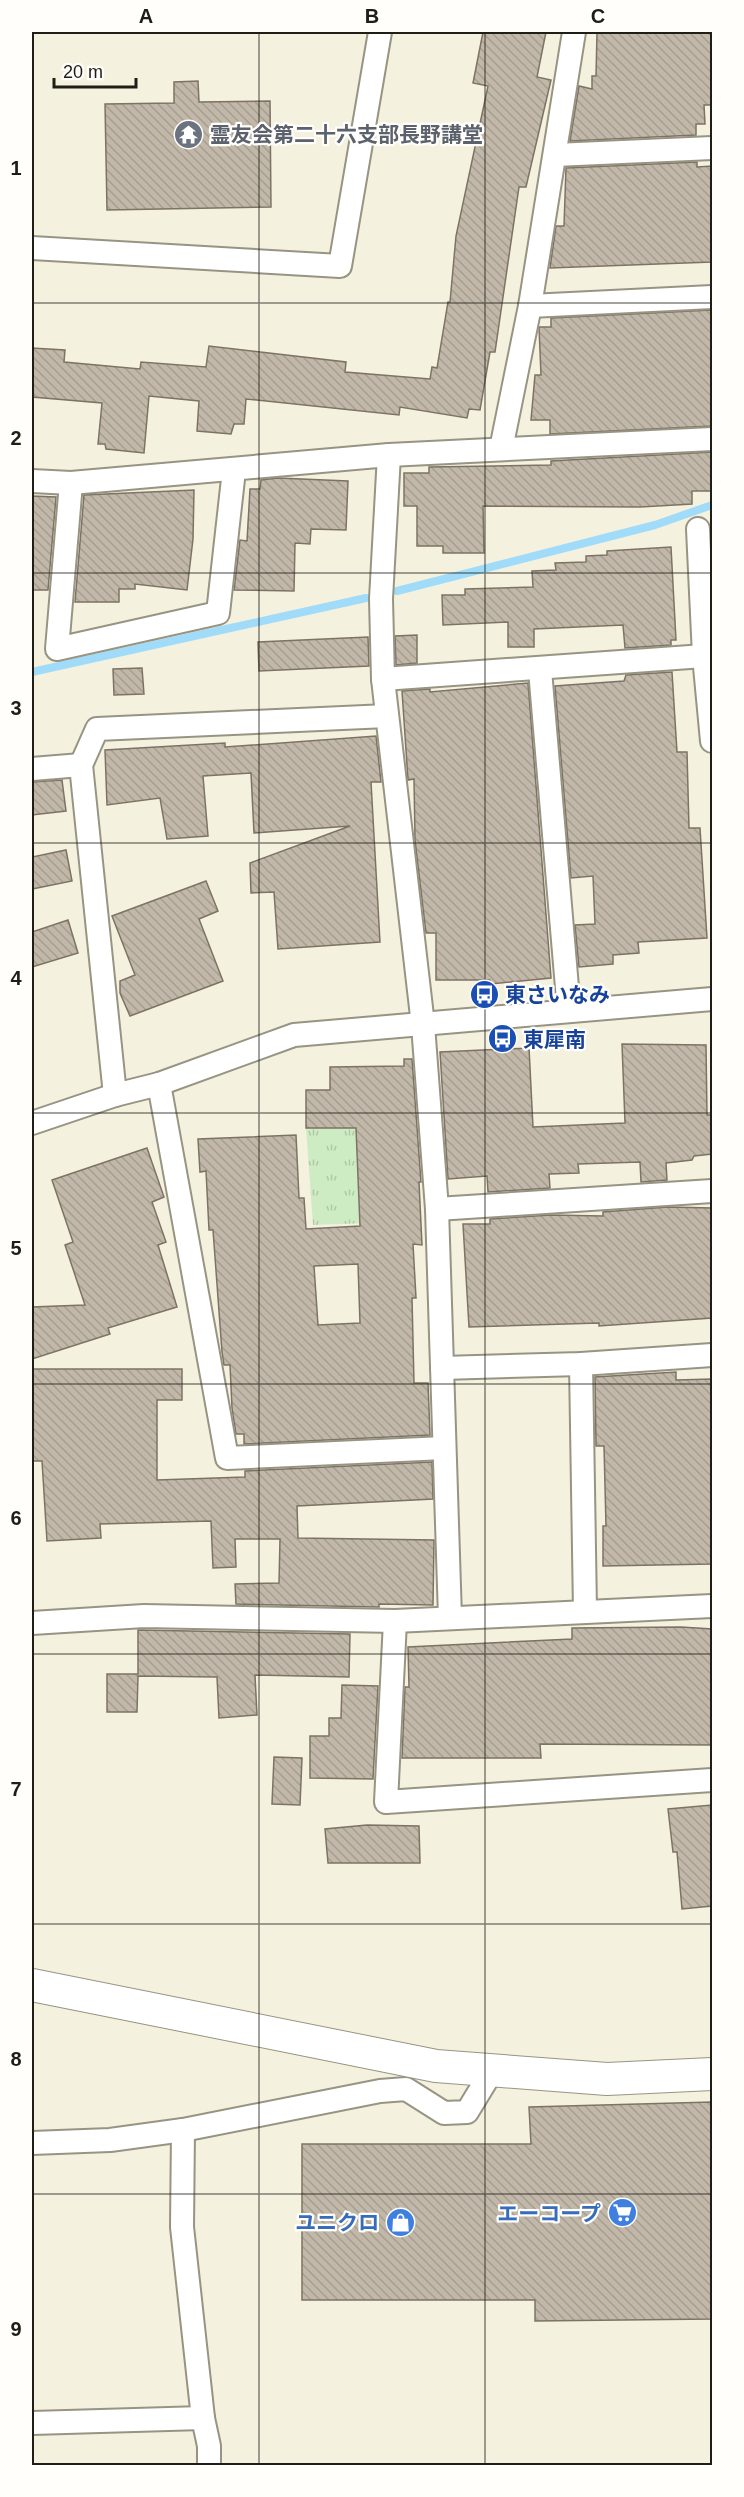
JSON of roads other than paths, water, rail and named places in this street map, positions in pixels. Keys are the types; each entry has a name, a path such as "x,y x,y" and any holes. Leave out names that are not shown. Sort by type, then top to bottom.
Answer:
{"street":[{"path":"32,248 340,266 380,32"},
{"path":"501,449 530,306 574,32"},
{"path":"555,155 712,148"},
{"path":"530,306 712,297"},
{"path":"32,481 70,483 389,455 712,438"},
{"path":"389,455 381,599 383,679 423,1025 437,1209 450,1618"},
{"path":"70,483 57,649 218,613 234,470"},
{"path":"698,529 704,656 712,741"},
{"path":"383,679 540,670 704,656"},
{"path":"540,670 569,1011"},
{"path":"115,1095 81,765 96,729 387,716"},
{"path":"32,769 81,765"},
{"path":"32,1123 115,1095 159,1084 294,1035 712,999"},
{"path":"159,1084 227,1458 444,1448"},
{"path":"437,1209 712,1191"},
{"path":"442,1368 581,1364 712,1355"},
{"path":"581,1364 585,1611"},
{"path":"32,1623 144,1616 395,1621 712,1606"},
{"path":"395,1621 386,1802 712,1780"},
{"path":"32,1985 436,2066 607,2079 712,2074"},
{"path":"32,2143 110,2140 183,2130 380,2091 406,2089 444,2113 467,2112 492,2071"},
{"path":"183,2130 182,2227 203,2418 209,2446 209,2466"},
{"path":"32,2423 203,2418"}],"waterway":[{"path":"397,591 655,525 712,505"},
{"path":"32,672 366,598"}],"place":[{"name":"霊友会第二十六支部長野講堂","path":"189,134"},
{"name":"東さいなみ","path":"484,994"},
{"name":"東犀南","path":"502,1039"},
{"name":"エーコープ","path":"622,2213"},
{"name":"ユニクロ","path":"400,2222"}]}
